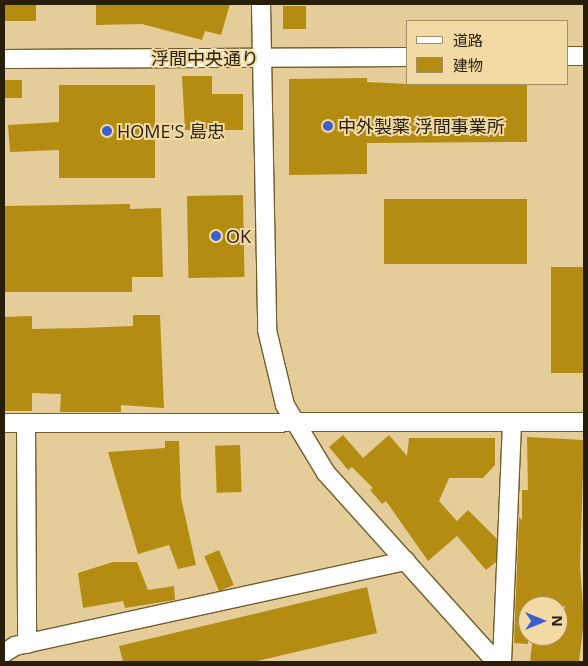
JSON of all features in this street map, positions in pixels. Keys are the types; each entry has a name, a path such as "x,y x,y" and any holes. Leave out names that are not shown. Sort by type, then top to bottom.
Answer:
{"street":[{"path":"261,4 267,330 278,384 294,422 326,473 496,662"},
{"path":"568,56 584,56"},
{"name":"浮間中央通り","path":"4,59 406,57"},
{"path":"4,423 584,422"},
{"path":"26,423 27,644"},
{"path":"502,662 512,423"},
{"path":"4,653 27,644 406,561"}],"building":[{"path":"4,4 36,4 36,21 4,21"},
{"path":"230,4 221,35 205,31 202,40 142,24 96,25 96,5"},
{"path":"283,6 306,6 306,29 283,29"},
{"path":"182,76 212,76 212,94 243,94 243,130 185,130"},
{"path":"367,78 367,82 406,85 527,85 527,142 367,143 367,174 289,175 289,79"},
{"path":"4,80 22,80 22,98 4,98"},
{"name":"HOME'S 島忠","path":"59,85 155,85 155,178 59,178 59,150 10,152 8,125 59,122"},
{"name":"OK","path":"243,195 244,277 188,278 187,196"},
{"path":"384,199 527,199 527,264 384,264"},
{"path":"130,204 130,209 161,208 163,277 132,277 132,292 4,292 4,206"},
{"path":"551,267 584,267 584,373 551,373"},
{"path":"133,315 160,315 164,408 121,405 121,412 60,412 61,394 32,393 32,411 4,411 4,317 32,316 32,329 133,326"},
{"path":"343,435 363,458 389,435 407,456 409,438 495,438 495,465 483,478 449,478 439,501 457,521 468,510 497,539 496,562 486,570 457,536 428,561 386,501 382,504 370,490 373,488 352,467 348,470 329,447"},
{"path":"527,437 584,440 580,567 584,620 579,662 530,662 532,646 568,646 568,596 518,596 518,643 514,643 519,517 522,520 522,490 528,490"},
{"path":"165,441 179,441 181,498 196,565 178,569 169,545 138,554 108,452 165,448"},
{"path":"240,445 242,492 217,493 215,446"},
{"path":"219,550 234,585 219,591 204,556"},
{"path":"113,562 137,562 148,590 174,586 175,600 125,608 123,601 83,608 78,573"},
{"path":"367,587 377,633 253,662 123,662 119,646"}],"place":[{"name":"中外製薬 浮間事業所","path":"328,126"},
{"name":"HOME'S 島忠","path":"107,131"},
{"name":"OK","path":"216,236"}]}
